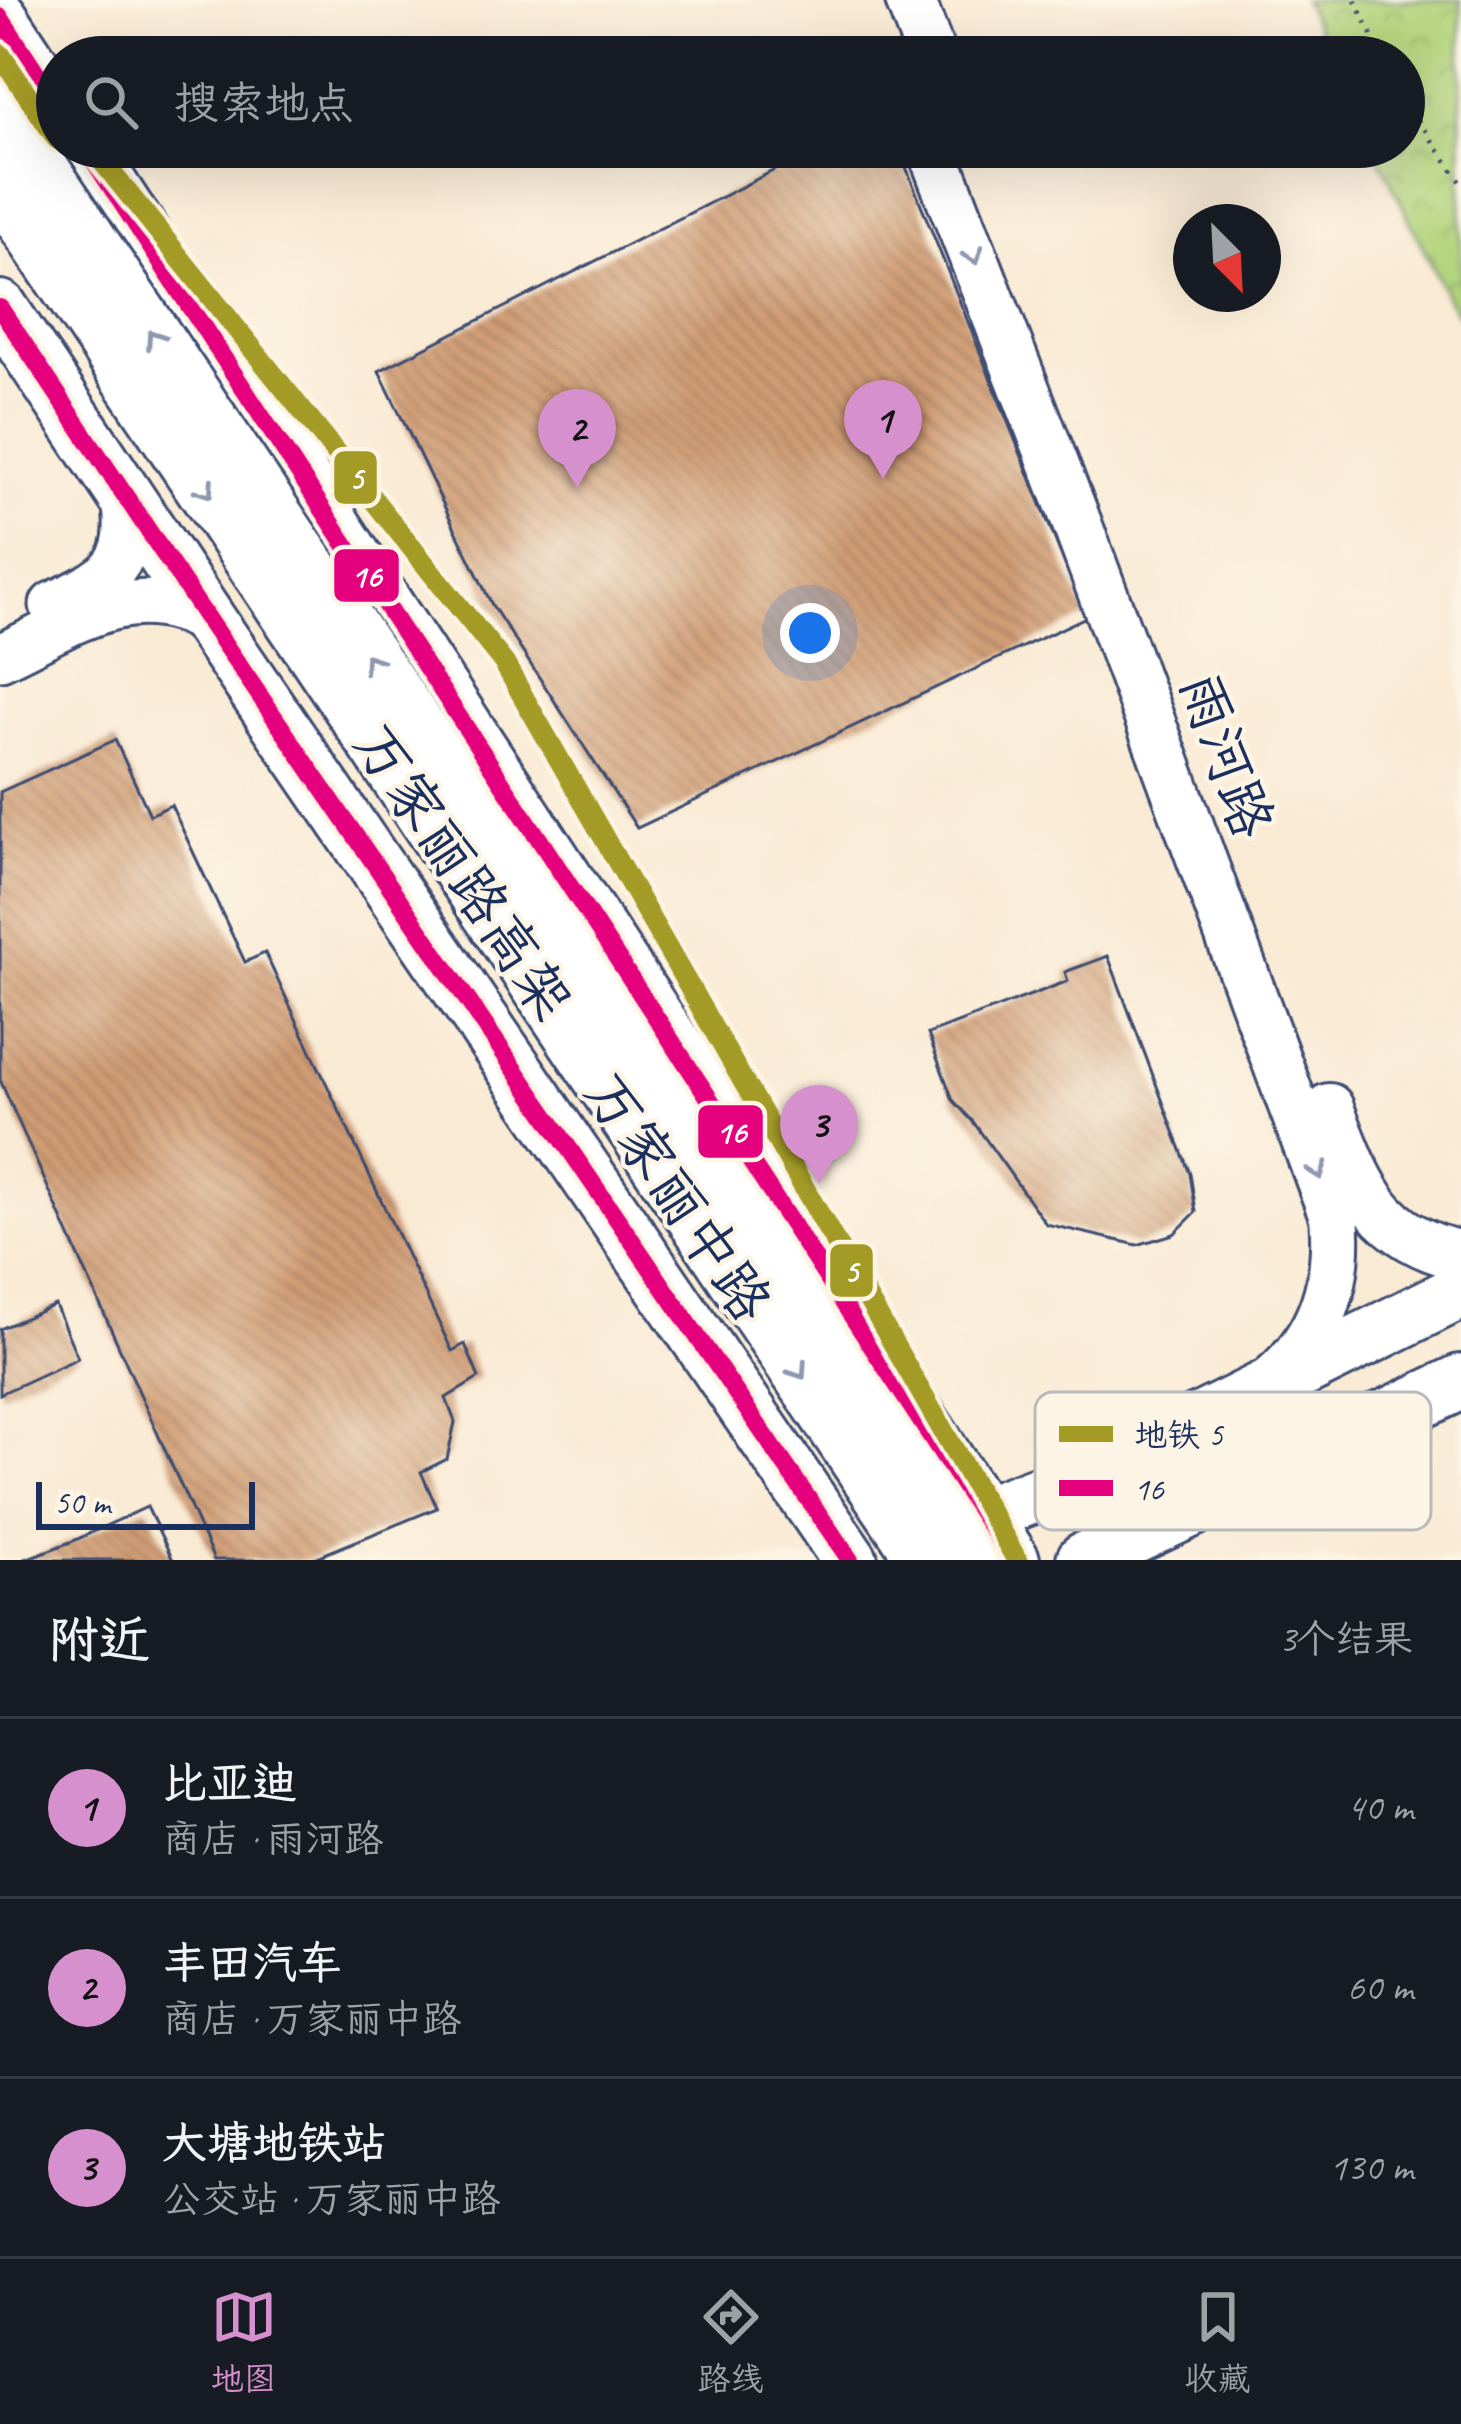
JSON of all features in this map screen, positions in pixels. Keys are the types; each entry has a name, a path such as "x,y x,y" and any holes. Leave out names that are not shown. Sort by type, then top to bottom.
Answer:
{"highway":[{"name":"万家丽路高架","path":"0,110 36,163"},
{"name":"万家丽路高架","path":"40,168 979,1538"},
{"name":"万家丽路高架","path":"0,183 927,1560"}],"main road":[{"path":"874,0 888,36"},
{"path":"910,0 924,36"},
{"path":"0,17 36,72"},
{"name":"万家丽中路","path":"98,168 979,1538 1012,1560"},
{"name":"雨河路","path":"939,168 1073,512 1334,1216 1338,1251 1332,1292 1316,1330 1295,1361 1259,1392"},
{"name":"雨河路","path":"975,168 1352,1166 1370,1202 1394,1229 1428,1248 1461,1256"},
{"name":"万家丽中路","path":"0,308 847,1560"},
{"path":"1259,1392 1461,1291"},
{"path":"1431,1396 1461,1382"},
{"path":"847,1560 979,1538 1035,1507"},
{"path":"1084,1560 1148,1530"}],"street":[{"path":"0,630 97,585 116,569 129,527 125,498"},
{"path":"0,657 108,608 134,602 182,606 210,623"}],"path":[{"path":"1355,0 1373,36"},
{"path":"1425,130 1461,182"}],"green space":[{"path":"1303,0 1461,0 1461,318 1384,168 1425,168 1425,36 1321,36"}],"building":[{"path":"779,168 906,168 1086,617 637,828 492,605 379,371"},
{"path":"115,740 150,815 171,805 245,962 265,953 452,1351 465,1344 479,1378 446,1398 455,1422 447,1459 421,1472 437,1508 310,1560 214,1560 0,1080 0,792"},
{"path":"1108,956 1190,1174 1196,1212 1174,1234 1137,1245 1046,1224 953,1100 928,1034 1068,981 1065,972"},
{"path":"55,1305 78,1358 0,1394 0,1329"},
{"path":"147,1507 173,1560 23,1560 73,1541"}],"metro line":[{"name":"5","path":"0,54 36,108"},
{"name":"5","path":"108,168 504,663 1017,1560"}],"transit line":[{"name":"16","path":"0,17 36,72"},
{"name":"16","path":"99,168 1012,1560"},
{"name":"16","path":"0,308 850,1560"}],"place":[{"name":"比亚迪","path":"883,479"},
{"name":"丰田汽车","path":"577,488"},
{"name":"大塘地铁站","path":"819,1184"}]}
